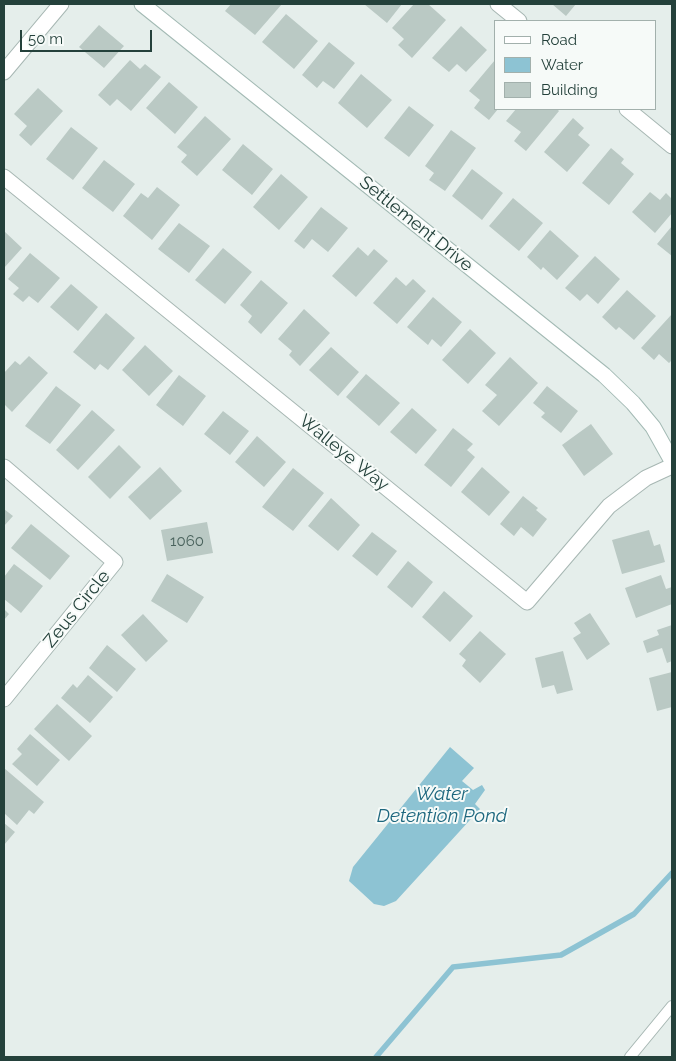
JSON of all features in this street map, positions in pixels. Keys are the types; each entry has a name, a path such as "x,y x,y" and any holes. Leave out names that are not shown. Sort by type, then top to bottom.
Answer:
{"street":[{"path":"4,72 61,4"},
{"name":"Settlement Drive","path":"142,4 604,375 633,403 653,427 672,461"},
{"path":"498,4 518,20"},
{"path":"628,110 672,146"},
{"name":"Walleye Way","path":"4,177 527,602 609,506 646,478 672,466"},
{"name":"Zeus Circle","path":"4,467 115,562 4,699"}],"lane":[{"path":"630,1057 672,1006"}],"water":[{"name":"Water Detention Pond","path":"450,747 474,768 462,781 473,790 482,785 485,790 475,804 480,809 396,901 384,906 374,904 349,881 353,867"}],"building":[{"path":"231,4 282,4 255,35 225,11"},
{"path":"364,4 402,4 387,23"},
{"path":"414,4 428,4 446,20 412,58 398,45 404,39 392,28"},
{"path":"552,4 576,4 566,16"},
{"path":"286,14 318,41 294,69 262,42"},
{"path":"99,25 124,46 104,68 79,47"},
{"path":"461,26 487,50 466,72 457,64 449,72 432,58"},
{"path":"329,42 355,63 334,89 323,81 317,88 302,75"},
{"path":"130,60 140,69 145,64 161,77 131,111 117,99 110,106 98,95"},
{"path":"493,62 493,110 497,110 489,120 474,108 480,100 469,91"},
{"path":"361,74 392,100 367,128 338,103"},
{"path":"169,82 198,107 175,134 146,108"},
{"path":"38,88 63,111 31,146 19,135 27,126 14,114"},
{"path":"409,106 434,125 409,157 384,138"},
{"path":"515,110 559,111 526,151 514,141 521,132 506,121"},
{"path":"205,116 231,139 197,176 181,162 187,155 177,147"},
{"path":"573,118 584,128 578,135 590,145 567,172 544,152"},
{"path":"71,127 98,148 73,180 46,159"},
{"path":"451,130 476,148 445,191 429,180 434,173 425,166"},
{"path":"243,144 273,169 252,195 222,170"},
{"path":"611,148 624,159 621,163 634,174 609,205 582,183"},
{"path":"104,160 135,184 113,212 82,188"},
{"path":"472,169 503,193 482,220 452,196"},
{"path":"281,174 308,197 279,230 253,207"},
{"path":"157,187 180,205 152,240 123,216 141,193 148,198"},
{"path":"650,192 660,200 666,193 672,199 672,213 655,233 632,212"},
{"path":"513,198 543,223 519,251 489,226"},
{"path":"321,207 348,228 328,252 312,239 304,249 294,241"},
{"path":"179,223 210,246 189,273 158,249"},
{"path":"672,226 672,256 657,244"},
{"path":"550,230 579,256 557,280 543,267 541,270 527,257"},
{"path":"4,231 22,248 4,268"},
{"path":"358,247 368,256 374,249 388,261 356,297 332,276"},
{"path":"223,248 252,272 225,304 195,280"},
{"path":"30,253 60,278 38,303 29,296 23,302 13,294 19,288 8,279"},
{"path":"595,256 620,279 598,304 587,294 580,301 565,288"},
{"path":"396,277 406,286 413,279 426,291 397,324 373,303"},
{"path":"261,280 288,303 261,334 248,322 252,316 240,305"},
{"path":"71,284 98,307 78,331 50,307"},
{"path":"627,290 656,316 634,340 619,327 616,330 602,317"},
{"path":"433,297 462,322 441,347 432,339 428,345 407,327"},
{"path":"304,309 330,333 300,366 289,355 292,351 278,339"},
{"path":"106,313 135,338 108,370 100,364 95,370 73,352"},
{"path":"672,314 672,360 669,363 659,354 654,360 641,348"},
{"path":"470,329 496,353 468,384 442,360"},
{"path":"145,345 173,371 149,396 122,370"},
{"path":"331,347 359,372 338,396 309,370"},
{"path":"29,356 48,373 12,412 4,404 4,373 15,361 20,365"},
{"path":"510,357 538,383 499,426 482,411 497,395 485,385"},
{"path":"366,374 400,403 379,426 346,397"},
{"path":"179,375 206,396 183,426 156,405"},
{"path":"56,386 81,405 50,444 25,426"},
{"path":"547,386 578,411 561,433 541,417 545,413 533,403"},
{"path":"412,408 437,430 416,454 390,432"},
{"path":"92,410 115,430 78,470 56,450"},
{"path":"223,411 249,431 230,455 204,434"},
{"path":"591,424 613,454 584,476 562,445"},
{"path":"453,428 473,444 467,450 475,457 451,487 424,465"},
{"path":"257,436 286,462 264,487 235,462"},
{"path":"119,445 141,467 110,499 88,477"},
{"path":"160,467 182,491 150,520 128,497"},
{"path":"482,467 510,492 489,516 461,492"},
{"path":"293,468 324,493 293,531 262,507"},
{"path":"523,496 538,508 536,510 547,519 533,537 521,527 514,536 500,524"},
{"path":"331,498 360,525 338,551 308,526"},
{"path":"4,509 13,516 4,526"},
{"path":"207,522 213,553 167,561 161,530"},
{"path":"31,524 70,556 50,580 11,548"},
{"path":"649,530 654,546 660,544 665,562 622,574 612,540"},
{"path":"372,532 397,551 377,576 352,556"},
{"path":"408,561 433,582 412,608 387,587"},
{"path":"14,564 43,586 21,613 4,599 4,577"},
{"path":"167,574 204,597 187,623 151,601"},
{"path":"661,575 666,589 672,587 672,604 636,618 625,588"},
{"path":"444,591 473,616 450,642 422,617"},
{"path":"4,609 9,614 4,620"},
{"path":"590,613 610,644 587,660 573,638 581,633 574,623"},
{"path":"143,614 168,641 146,662 121,635"},
{"path":"672,625 672,661 667,663 662,648 647,653 643,641 659,635 657,630"},
{"path":"480,631 506,654 480,683 462,666 466,660 459,654"},
{"path":"107,645 136,669 117,692 89,668"},
{"path":"563,651 573,690 557,694 554,685 542,688 535,658"},
{"path":"672,672 672,707 657,711 649,678"},
{"path":"88,675 113,697 90,723 61,698 73,684 77,688"},
{"path":"57,704 92,736 69,761 34,729"},
{"path":"30,734 60,760 37,786 12,764 22,754 17,749"},
{"path":"4,768 44,802 34,814 29,810 17,825 4,813"},
{"path":"4,823 15,832 4,845"}],"waterway":[{"path":"376,1057 453,967 561,955 634,914 672,873"}]}
